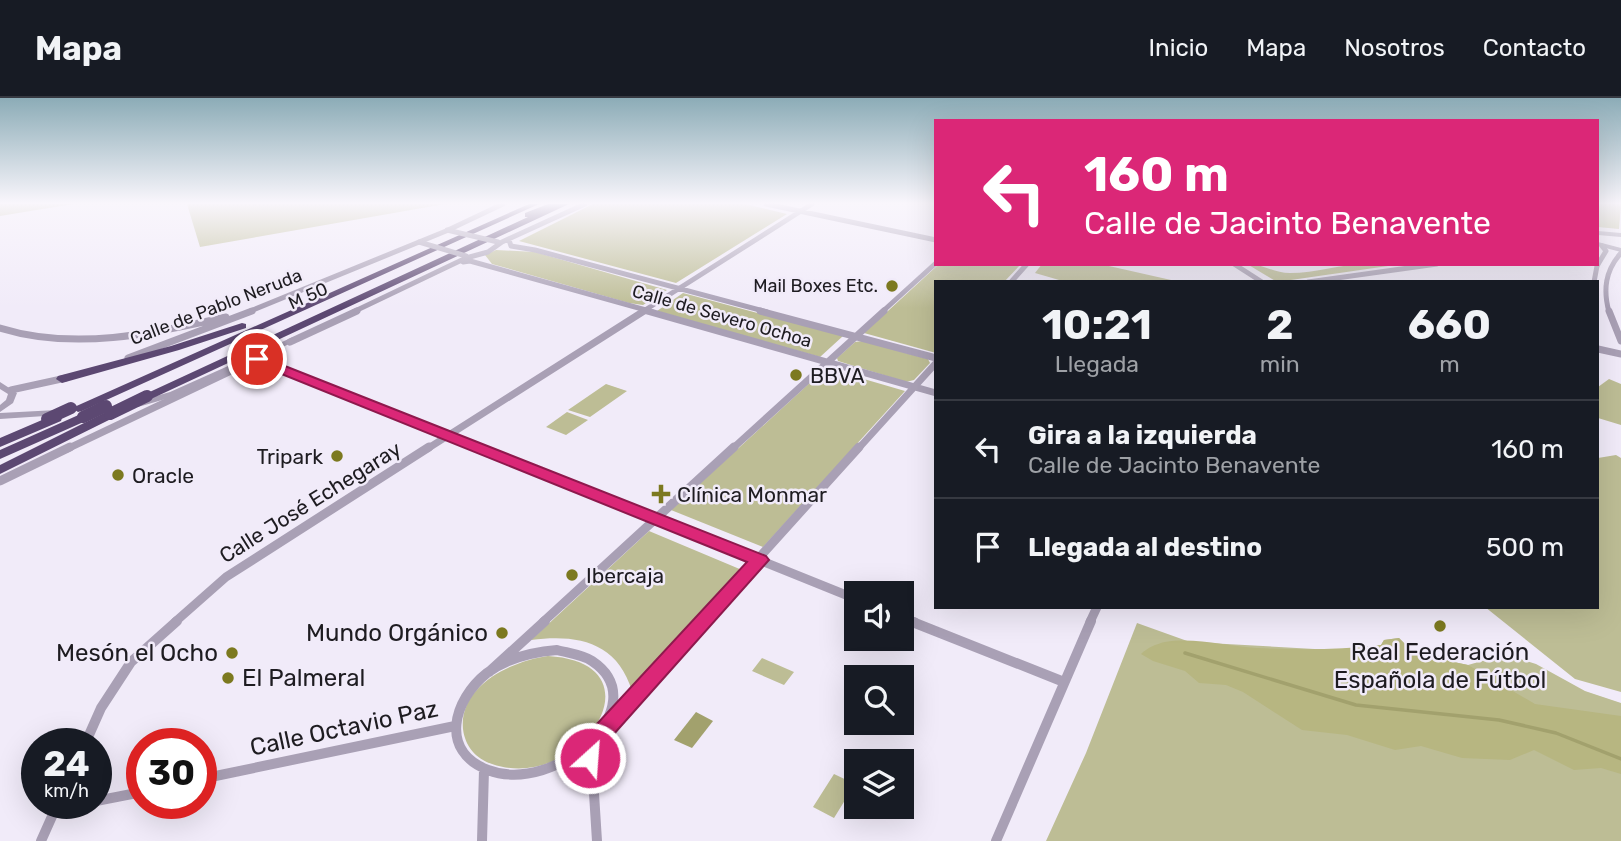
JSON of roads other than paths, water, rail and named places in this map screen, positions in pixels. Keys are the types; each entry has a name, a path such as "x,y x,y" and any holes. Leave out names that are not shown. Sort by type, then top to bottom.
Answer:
{"highway":[{"path":"62,379 227,332 437,239"},
{"path":"0,441 78,411 458,239"},
{"name":"M 50","path":"0,455 78,411 108,410 479,239"},
{"path":"0,470 108,410 147,396 488,239"},
{"path":"78,411 421,245"},
{"path":"194,385 426,267"}],"street":[{"name":"Calle de Pablo Neruda","path":"11,390 62,379 186,338 421,245 427,239"},
{"name":"Calle de Severo Ochoa","path":"478,239 497,244 504,250 524,248"},
{"path":"421,245 466,256 476,255 512,239"},
{"name":"Calle José Echegaray","path":"92,728 101,708 131,662 226,577 758,239"},
{"name":"Calle de Severo Ochoa","path":"509,240 511,246 856,337 934,360"},
{"path":"1600,245 1621,251 1608,269 1605,290 1608,311 1618,328 1621,341"},
{"path":"1599,263 1606,251 1600,245"},
{"name":"Calle de Severo Ochoa","path":"476,255 484,257 488,264 500,269"},
{"path":"0,416 123,407 156,400 296,339 460,262 466,256"},
{"name":"Calle de Severo Ochoa","path":"460,262 470,261 500,269 934,392"},
{"path":"934,265 469,691 461,702 455,726 461,752 484,770 509,776 537,774 566,763 591,746 916,387 934,364"},
{"path":"1013,280 1025,266"},
{"path":"1237,266 1259,280"},
{"path":"1322,280 1423,266"},
{"path":"0,328 42,338 145,334 226,317 272,303"},
{"path":"1599,308 1608,311"},
{"path":"0,481 296,339"},
{"path":"1599,349 1621,354"},
{"path":"257,359 844,594"},
{"path":"0,385 11,390 12,397 0,409"},
{"path":"996,841 1096,609"},
{"path":"914,622 1064,682"},
{"path":"489,672 513,659 539,651 573,652 587,657 601,667 610,679 614,694 612,711 605,728"},
{"name":"Calle Octavio Paz","path":"217,776 455,726"},
{"path":"591,746 597,841"},
{"path":"482,841 484,770"},
{"path":"41,841 51,819"}],"waterway":[{"path":"1185,653 1356,705 1499,720 1556,733 1621,759"}],"place":[{"name":"Mail Boxes Etc.","path":"892,286"},
{"name":"BBVA","path":"796,375"},
{"name":"Tripark","path":"337,456"},
{"name":"Oracle","path":"118,475"},
{"name":"Clínica Monmar","path":"661,494"},
{"name":"Ibercaja","path":"572,575"},
{"name":"Real Federación Española de Fútbol","path":"1440,626"},
{"name":"Mundo Orgánico","path":"502,633"},
{"name":"Mesón el Ocho","path":"232,653"},
{"name":"El Palmeral","path":"228,678"}]}
